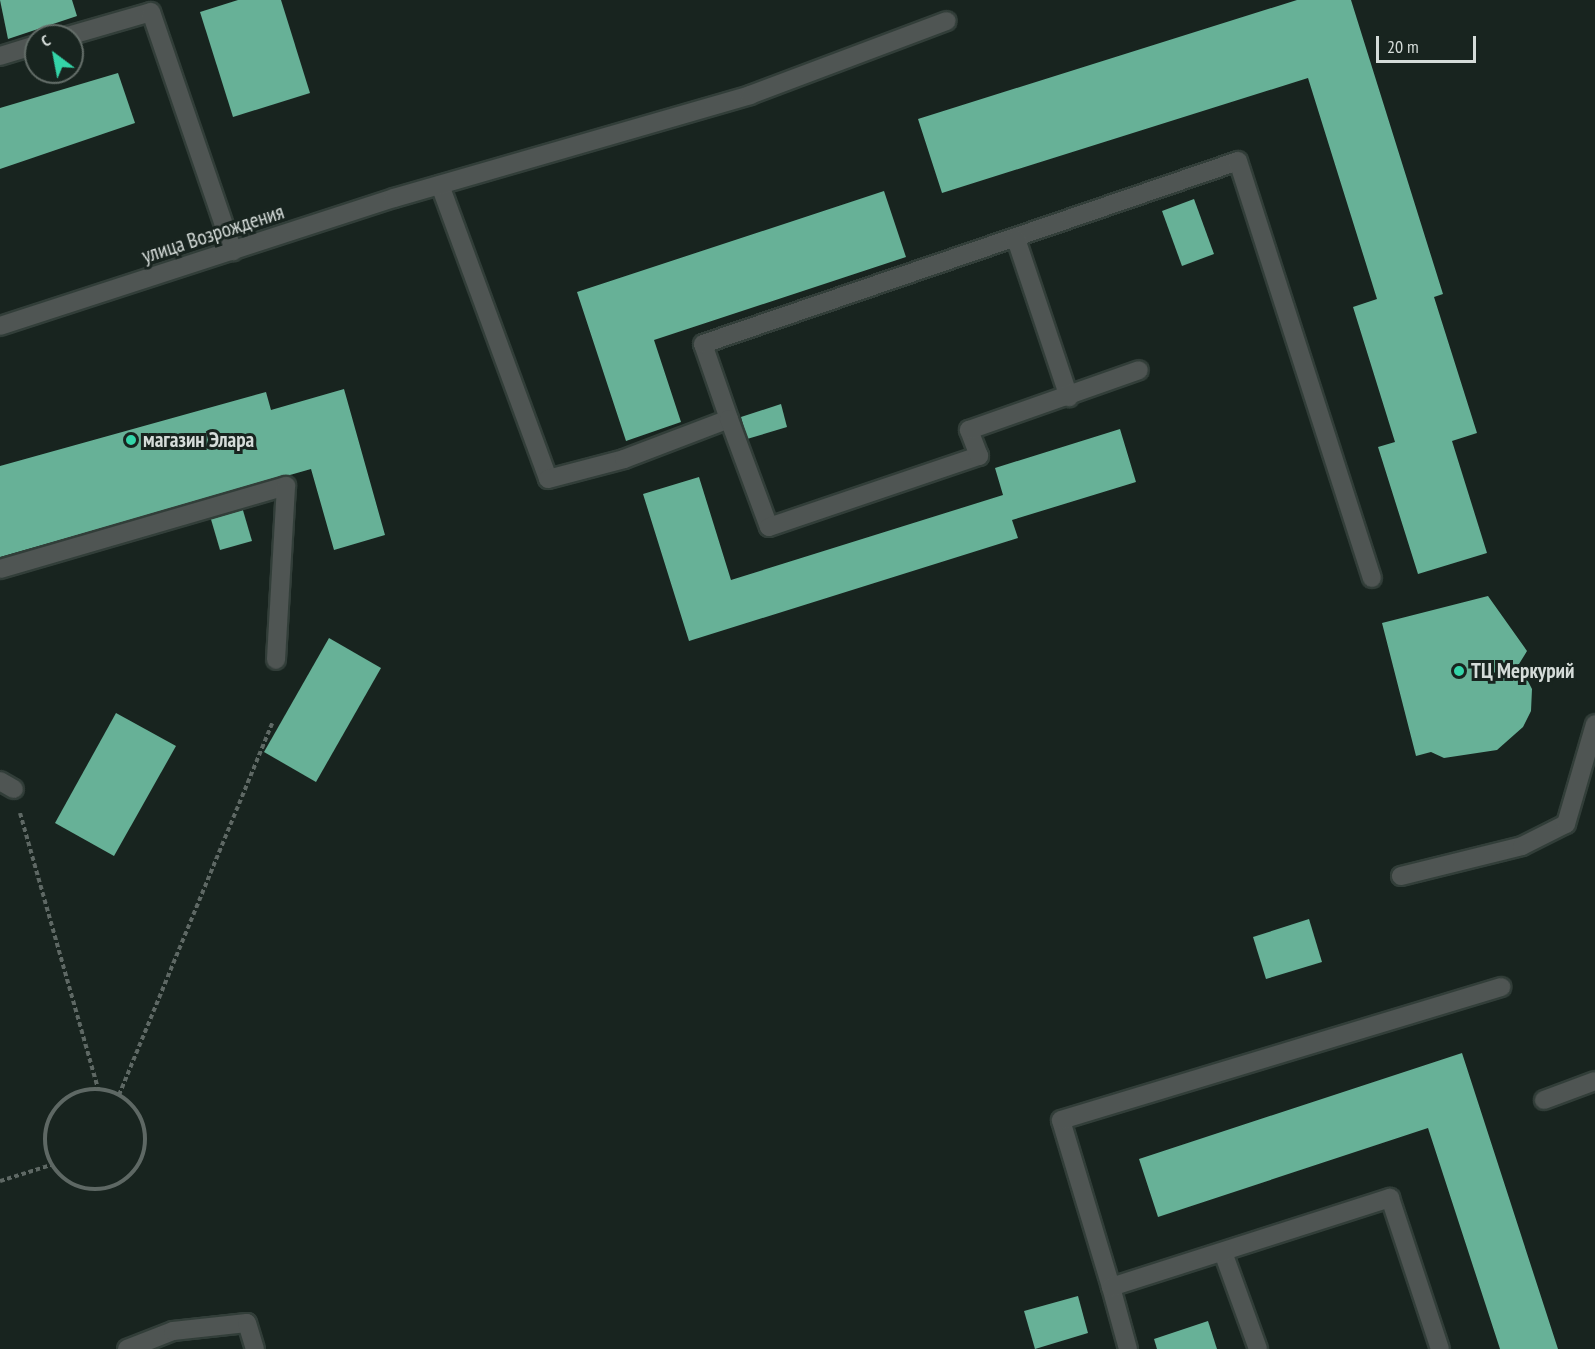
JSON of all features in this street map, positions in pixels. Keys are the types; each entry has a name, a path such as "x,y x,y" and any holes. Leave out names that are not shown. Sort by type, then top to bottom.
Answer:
{"street":[{"path":"84,31 151,12 233,251"},
{"name":"улица Возрождения","path":"0,326 440,185 750,95 947,21"},
{"path":"0,56 24,49"},
{"path":"1139,370 969,430 979,456 769,527 703,344 1016,239 1238,161 1372,578"},
{"path":"440,185 548,479 624,459 729,419"},
{"path":"1016,239 1069,396"},
{"path":"0,569 286,486 276,660"},
{"path":"1401,876 1522,846 1566,824 1595,724"},
{"path":"1128,1349 1061,1120 1501,987"},
{"path":"1544,1100 1595,1081"},
{"path":"1111,1287 1224,1254 1390,1198 1440,1349"},
{"path":"1224,1254 1258,1349"},
{"path":"128,1349 173,1331 247,1323 255,1349"}],"path":[{"path":"118,1095 272,723"},
{"path":"7,785 98,1089"},
{"path":"98,1089 118,1095 143,1123 146,1139 135,1170 122,1181 90,1189 74,1184 51,1165 45,1146 52,1114 76,1093 98,1089"},
{"path":"0,1181 51,1165"}],"building":[{"path":"0,0 72,0 77,16 53,24 24,24 24,34 8,39"},
{"path":"238,0 281,0 310,93 233,117 200,12"},
{"path":"1297,0 1351,0 1443,294 1434,297 1477,433 1452,441 1487,553 1418,574 1378,447 1395,442 1353,307 1377,299 1308,78 942,193 918,119"},
{"path":"118,73 135,123 0,169 0,108"},
{"path":"884,191 906,257 654,340 681,422 626,441 577,292"},
{"path":"1194,199 1214,254 1182,266 1162,211"},
{"path":"344,389 385,535 334,550 311,469 0,557 0,466 266,392 271,410"},
{"path":"781,404 787,427 747,439 741,417"},
{"path":"1120,429 1136,482 1012,520 1018,538 689,641 643,494 699,477 731,580 1003,495 995,468"},
{"path":"242,507 252,541 220,550 210,516"},
{"name":"ТЦ Меркурий","path":"1488,596 1527,651 1519,664 1532,689 1531,711 1523,727 1497,750 1444,758 1431,752 1416,756 1382,623"},
{"path":"329,638 381,668 316,782 264,752"},
{"path":"116,713 176,746 114,856 55,823"},
{"path":"1309,919 1322,962 1266,979 1253,937"},
{"path":"1462,1053 1558,1349 1500,1349 1428,1128 1158,1217 1139,1159"},
{"path":"1078,1296 1088,1333 1035,1349 1024,1311"},
{"path":"1208,1321 1217,1349 1157,1349 1154,1339"}],"place":[{"name":"магазин Элара","path":"131,440"},
{"name":"ТЦ Меркурий","path":"1459,671"}]}
